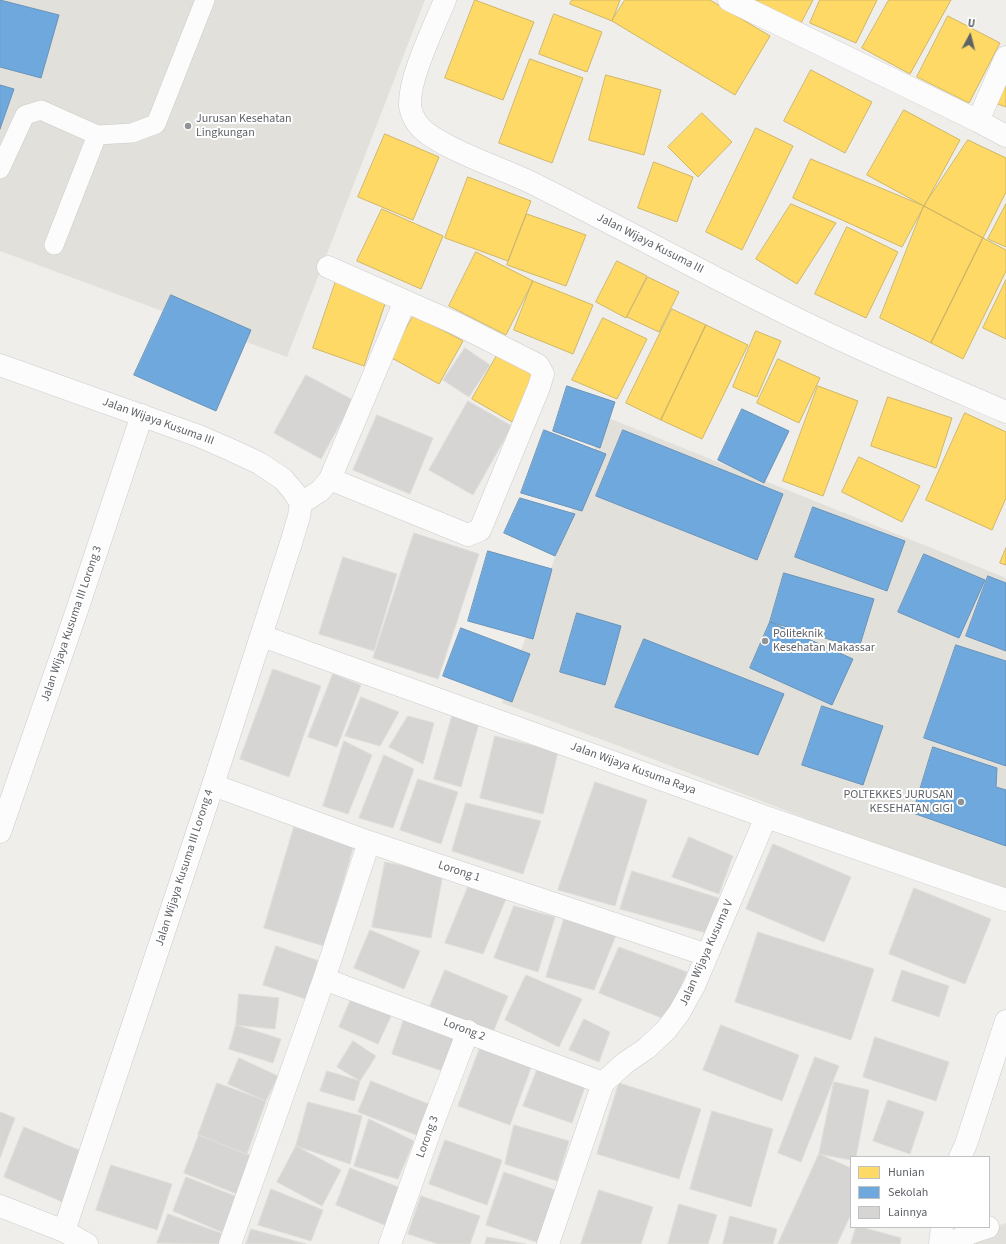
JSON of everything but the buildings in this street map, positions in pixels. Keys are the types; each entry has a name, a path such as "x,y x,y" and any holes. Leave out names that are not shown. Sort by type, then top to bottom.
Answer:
{"street":[{"name":"Jalan Wijaya Kusuma III","path":"444,0 418,66 412,86 410,106 417,123 426,134 450,147 530,182 772,307 913,372 1006,412"},
{"path":"729,0 1006,136"},
{"path":"978,121 1006,57"},
{"path":"328,267 458,324 538,365 543,374 480,530 468,534 330,479"},
{"path":"301,504 320,491 330,479 405,301"},
{"name":"Jalan Wijaya Kusuma III","path":"0,365 199,436 259,463 283,479 294,492 301,504"},
{"name":"Jalan Wijaya Kusuma III Lorong 3","path":"0,832 76,613 142,415"},
{"name":"Jalan Wijaya Kusuma III Lorong 4","path":"64,1231 262,636 299,516 301,504"},
{"name":"Jalan Wijaya Kusuma Raya","path":"262,636 766,817 1006,900"},
{"name":"Lorong 1","path":"213,785 369,842 707,955"},
{"name":"Jalan Wijaya Kusuma V","path":"548,1244 603,1083 625,1063 647,1048 666,1030 680,1013 694,986 766,817"},
{"path":"230,1244 324,979 369,842"},
{"name":"Lorong 2","path":"324,979 468,1031 537,1059 603,1083"},
{"path":"960,1156 966,1144 1006,1021"},
{"name":"Lorong 3","path":"390,1244 431,1128 468,1031"},
{"path":"0,1206 64,1231 87,1244"},
{"path":"990,1227 1006,1221"},
{"path":"940,1244 942,1228"},
{"path":"950,1244 970,1233 986,1228"}],"lane":[{"path":"0,169 25,115 41,110 98,135 132,133 156,124 205,0"},
{"path":"54,245 98,135"}],"shaded area":[{"name":"Jurusan Kesehatan Lingkungan","path":"0,0 425,0 287,357 0,251"},
{"name":"Politeknik Kesehatan Makassar","path":"606,417 1006,578 1006,892 898,854 619,746 502,703"},
{"path":"1006,1223 1006,1244 952,1244 971,1234"}],"place":[{"name":"Jurusan Kesehatan Lingkungan","path":"188,126"},
{"name":"Politeknik Kesehatan Makassar","path":"765,641"},
{"name":"POLTEKKES JURUSAN KESEHATAN GIGI","path":"961,802"}]}
